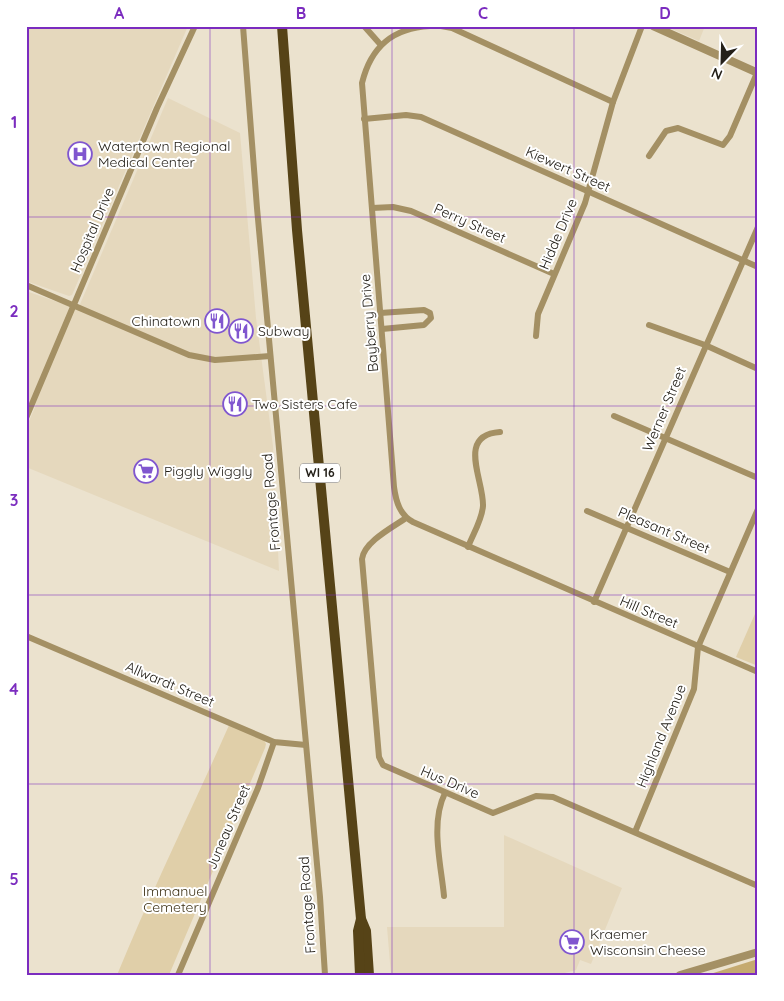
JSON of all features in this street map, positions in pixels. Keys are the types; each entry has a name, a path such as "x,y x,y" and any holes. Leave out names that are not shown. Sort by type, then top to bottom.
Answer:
{"highway":[{"name":"WI 16","path":"282,26 293,182 361,919 366,931 369,975"},
{"name":"WI 16","path":"360,975 358,931 361,919"}],"street":[{"name":"Hospital Drive","path":"26,418 157,108 195,26"},
{"name":"Frontage Road","path":"243,26 270,356 325,975"},
{"path":"364,26 380,44 401,32 430,26"},
{"path":"442,26 452,28 613,102"},
{"name":"Hidde Drive","path":"536,336 538,314 589,192 613,102 642,26"},
{"path":"649,156 666,131 678,128 723,144 730,136 757,73 653,26"},
{"name":"Bayberry Drive","path":"380,44 372,56 362,83 394,487 396,501 406,518"},
{"name":"Kiewert Street","path":"364,119 406,115 421,117 758,267"},
{"name":"Perry Street","path":"372,208 392,207 410,211 554,274"},
{"name":"Werner Street","path":"594,602 758,227"},
{"path":"26,285 202,359 270,356"},
{"path":"380,312 424,310 430,313 431,318 424,325 382,328"},
{"path":"649,325 705,345 758,369"},
{"path":"614,416 758,478"},
{"path":"406,518 468,547 483,507 483,495 474,458 476,448 480,439 486,433 500,432"},
{"name":"Highland Avenue","path":"635,832 694,689 698,647 758,509"},
{"name":"Pleasant Street","path":"587,511 730,572"},
{"name":"Hus Drive","path":"406,518 369,546 362,559 381,763 389,769 493,813 536,796 546,795 758,886"},
{"name":"Hill Street","path":"468,547 758,672"},
{"name":"Allwardt Street","path":"26,636 274,742 306,745"},
{"name":"Juneau Street","path":"178,975 261,780 274,742"},
{"path":"444,896 437,824 438,806 445,793"},
{"path":"680,975 758,952"}],"shaded area":[{"name":"Watertown Regional Medical Center","path":"26,26 188,26 72,295 69,296 26,281"},
{"path":"665,26 705,26 699,41"},
{"path":"168,98 240,133 256,318 273,446 279,571 26,467 26,428 36,405 26,401 26,291 78,309"},
{"path":"504,835 622,888 591,964 580,960 576,970 557,975 391,975 387,927 504,927"},
{"path":"758,959 758,975 707,975"}],"green space":[{"path":"758,607 758,666 736,657"},
{"name":"Immanuel Cemetery","path":"230,723 263,738 266,744 169,975 117,975 144,912"}],"place":[{"name":"Watertown Regional Medical Center","path":"80,154"},
{"name":"Chinatown","path":"217,321"},
{"name":"Subway","path":"241,331"},
{"name":"Two Sisters Cafe","path":"235,404"},
{"name":"Piggly Wiggly","path":"146,471"},
{"name":"Kraemer Wisconsin Cheese","path":"572,942"}]}
